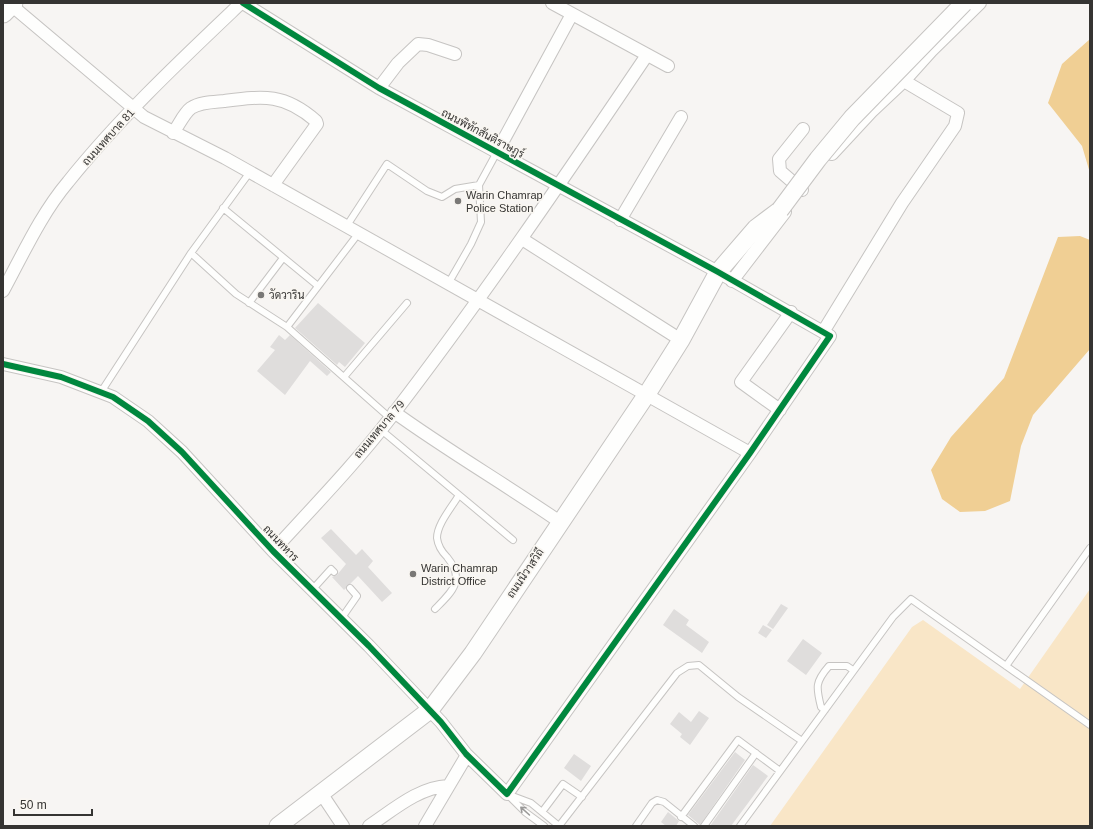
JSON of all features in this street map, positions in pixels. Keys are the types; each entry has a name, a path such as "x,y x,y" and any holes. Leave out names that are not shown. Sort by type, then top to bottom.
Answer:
{"main road":[{"name":"ถนนนิวาสวิถี","path":"278,826 430,710 473,653 647,394 681,340 756,228 780,210 818,159 852,118 964,3"}],"street":[{"name":"ถนนพิทักสันติราษฎร์","path":"242,3 379,88 725,276 823,332"},
{"name":"ถนนเทศบาล 81","path":"3,291 37,227 67,182 134,108 242,3"},
{"path":"552,3 668,66"},
{"path":"725,276 845,140 904,81 931,51 980,3"},
{"path":"9,7 144,117 250,172 750,453"},
{"path":"497,152 572,14"},
{"path":"379,88 398,63 418,44 428,45 455,54"},
{"name":"ถนนเทศบาล 79","path":"274,551 392,415 478,301 559,186 647,55"},
{"path":"508,794 750,453 830,336 823,332 902,203 955,126 958,113 904,81"},
{"path":"174,133 190,109 200,104 259,97 274,98 290,103 309,115 316,121 317,124 273,185"},
{"path":"620,220 681,117"},
{"path":"802,190 780,171 779,159 803,128"},
{"path":"522,239 681,340"},
{"path":"780,410 741,382 790,312"},
{"name":"ถนนทหาร","path":"3,364 61,377 101,392 113,397 148,421 430,710 467,754 508,794"},
{"path":"392,415 499,481 560,522"},
{"path":"425,826 467,754"},
{"path":"369,826 420,793 437,787 448,786"},
{"path":"321,793 343,826"}],"lane":[{"path":"448,284 471,244 481,222 479,185 497,152"},
{"path":"346,227 387,164 427,191 442,197 455,189 479,185"},
{"path":"101,392 191,253 250,172"},
{"path":"223,208 318,286"},
{"path":"286,327 358,234"},
{"path":"191,253 236,294 286,327 344,378 392,415"},
{"path":"250,303 283,258"},
{"path":"344,378 407,303"},
{"path":"380,429 513,540"},
{"path":"435,608 450,594 456,582 456,570 439,548 437,537 440,526 459,495"},
{"path":"1006,666 1090,548"},
{"path":"312,590 331,569 334,572"},
{"path":"341,619 357,596 350,588"},
{"path":"740,826 893,617 911,599 1090,725"},
{"path":"508,794 531,803 560,826 677,673 688,666 699,665 738,697 802,741"},
{"path":"825,710 821,707 816,686 822,674 829,666 847,666 854,670"},
{"path":"681,816 738,740 780,771"},
{"path":"704,826 756,753"},
{"path":"542,812 563,784 582,797"},
{"path":"508,794 525,812 544,826"},
{"path":"636,826 652,803 657,800 664,802 694,826"}],"shaded area":[{"path":"1090,39 1090,173 1082,146 1048,103 1062,64"},
{"path":"1080,236 1090,240 1090,349 1033,415 1021,446 1010,501 985,511 960,512 942,499 931,470 951,437 1004,378 1058,237"},
{"path":"1090,589 1090,826 770,826 912,627 923,620 1020,689"}],"building":[{"path":"318,303 365,343 345,367 339,362 337,365 295,328"},
{"path":"279,335 285,340 290,335 331,372 327,376 310,361 285,395 257,371 275,350 270,347"},
{"path":"331,529 356,555 362,549 373,561 368,567 392,593 382,602 358,576 344,590 332,577 337,575 346,564 321,538"},
{"path":"781,604 788,608 773,629 767,625"},
{"path":"674,609 689,620 686,625 709,642 702,653 663,625"},
{"path":"763,625 772,630 766,638 758,633"},
{"path":"803,639 822,653 806,675 787,661"},
{"path":"699,711 709,718 690,745 680,737 682,734 670,724 679,712 691,722"},
{"path":"735,752 745,760 700,825 688,815"},
{"path":"574,754 591,766 581,781 564,768"},
{"path":"753,765 768,776 731,826 710,826"},
{"path":"668,812 679,821 676,826 666,826 661,822"}],"cycle path":[{"path":"3,364 61,377 113,397 148,421 182,452 273,551 369,646 441,722 466,754 507,794 750,453 830,336 718,272 379,88 243,3"}],"place":[{"name":"Warin Chamrap Police Station","path":"458,201"},
{"name":"วัดวาริน","path":"261,295"},
{"name":"Warin Chamrap District Office","path":"413,574"}]}
